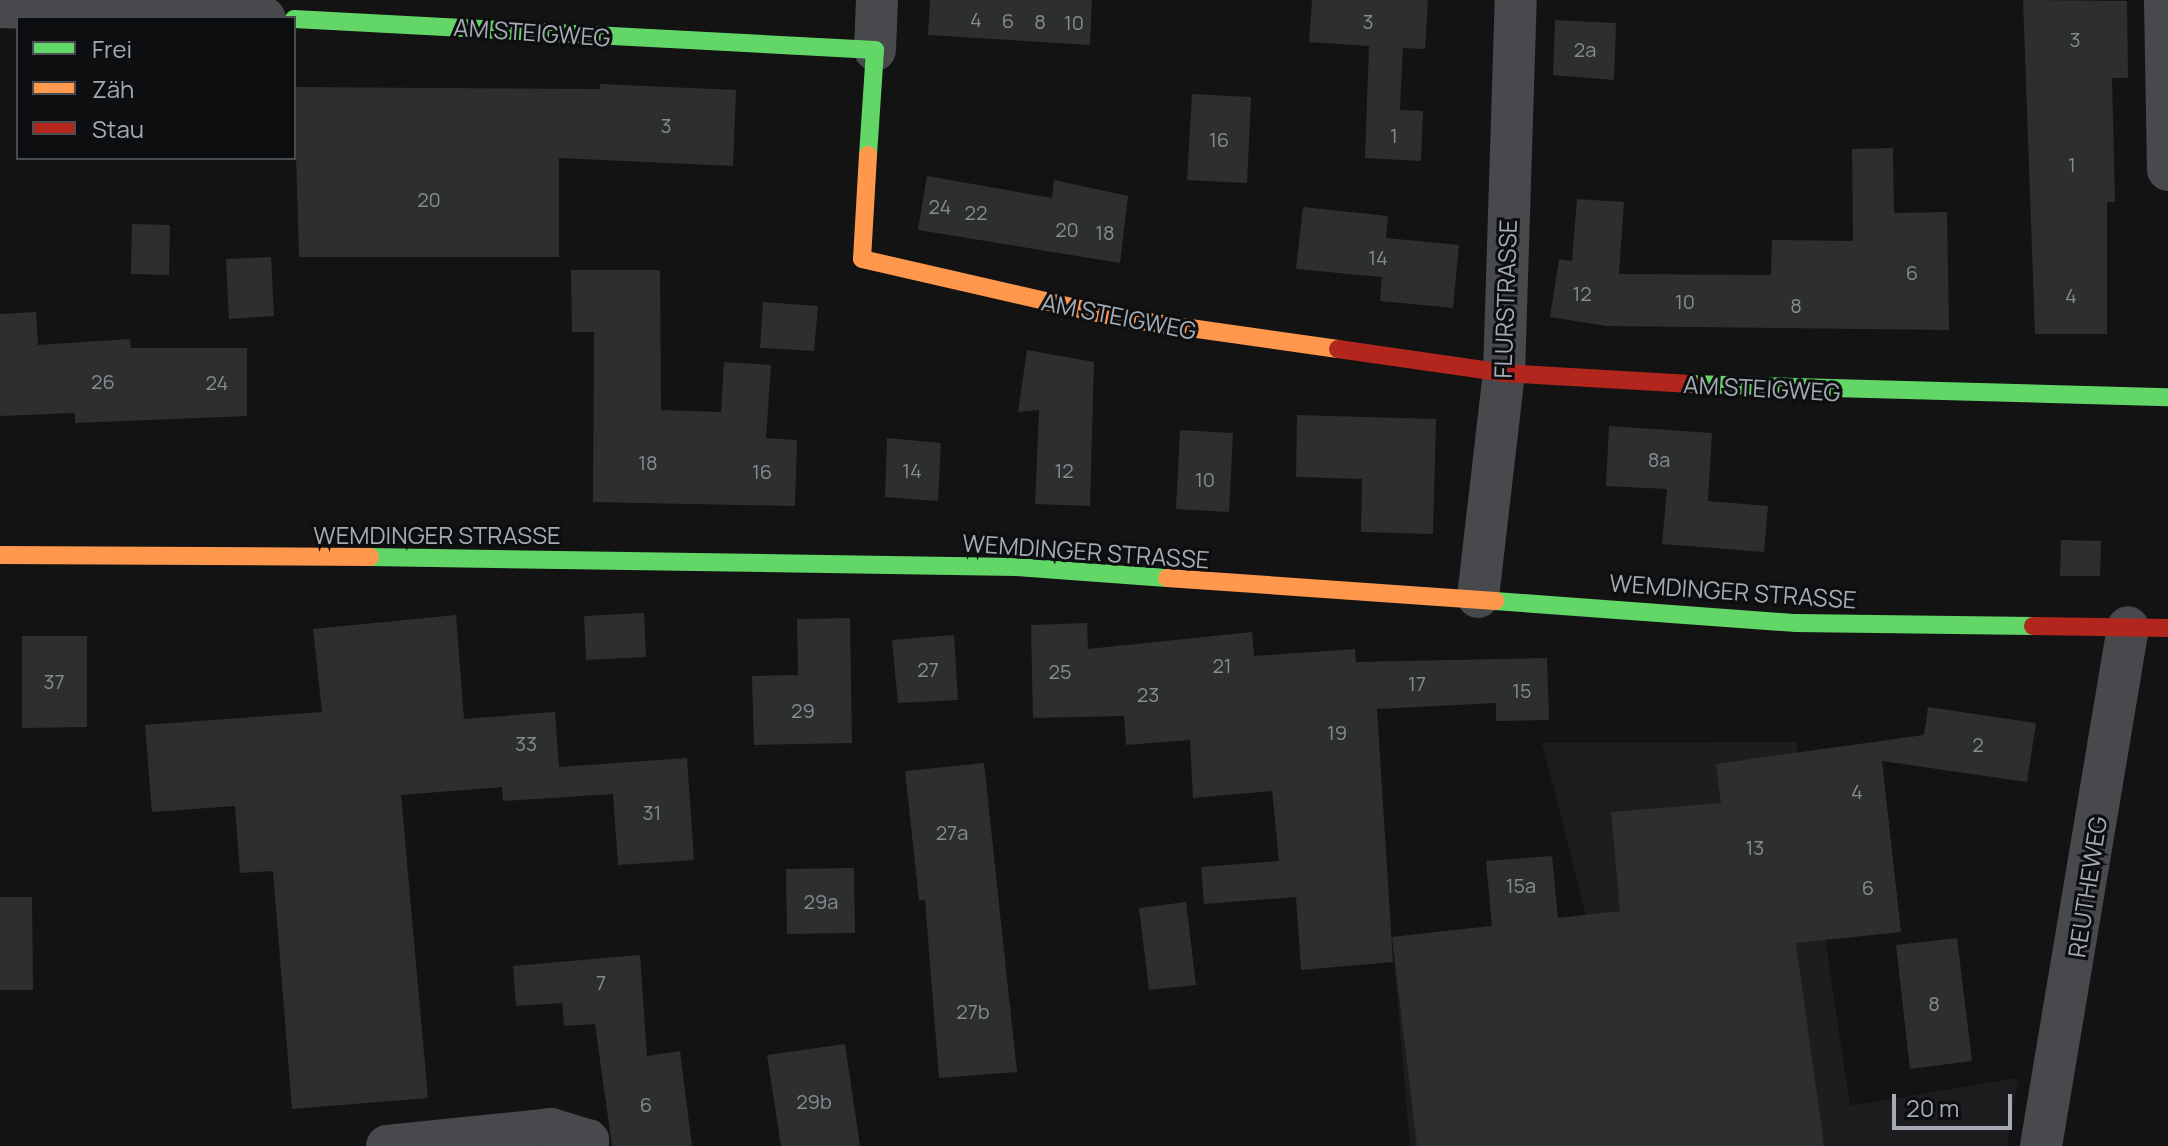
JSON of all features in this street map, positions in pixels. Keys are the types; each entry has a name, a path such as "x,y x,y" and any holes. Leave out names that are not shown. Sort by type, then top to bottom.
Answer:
{"street":[{"path":"875,50 877,0"},
{"name":"FLURSTRASSE","path":"1478,597 1504,373 1516,0"},
{"path":"2165,0 2168,170"},
{"path":"0,7 217,16"},
{"name":"AM STEIGWEG","path":"296,19 415,12 875,50 862,259 1120,318 1504,373 1849,393 2168,397"},
{"name":"WEMDINGER STRASSE","path":"0,555 670,558 1016,567 1478,597 1796,623 2148,628"},
{"name":"REUTHEWEG","path":"2041,1146 2148,628"},
{"path":"387,1146 551,1129 588,1140 588,1146"}],"shaded area":[{"path":"1796,742 1850,1106 2018,1078 2007,1146 1410,1146 1392,937 1586,915 1542,743"}],"building":[{"path":"930,0 1092,0 1090,45 928,35"},
{"path":"1312,0 1428,0 1425,49 1403,48 1400,110 1423,111 1421,161 1365,158 1369,46 1309,42"},
{"path":"2023,0 2127,1 2128,78 2112,78 2115,202 2107,202 2107,334 2035,334"},
{"path":"1555,20 1616,23 1614,80 1553,75"},
{"path":"600,84 736,90 733,166 559,158 559,257 299,257 296,87 600,89"},
{"path":"1192,94 1251,97 1247,183 1187,180"},
{"path":"1893,148 1894,213 1947,212 1949,330 1606,326 1550,317 1559,259 1572,261 1577,199 1624,202 1619,274 1771,275 1772,240 1853,241 1852,149"},
{"path":"927,176 1052,198 1054,180 1128,196 1120,263 918,230"},
{"path":"1303,207 1388,216 1386,238 1459,245 1453,308 1380,301 1382,277 1296,269"},
{"path":"132,224 170,225 169,275 131,274"},
{"path":"271,257 274,316 229,319 226,259"},
{"path":"571,270 660,270 661,410 721,412 724,362 771,365 766,438 797,440 795,506 593,502 594,332 572,332"},
{"path":"763,302 818,306 814,351 760,348"},
{"path":"36,312 38,345 130,339 131,348 247,348 247,416 75,423 75,413 0,416 0,314"},
{"path":"1027,350 1094,362 1090,506 1035,504 1039,410 1018,412"},
{"path":"1297,415 1436,419 1433,534 1361,532 1362,479 1296,477"},
{"path":"1609,426 1712,433 1708,501 1768,506 1764,552 1662,544 1667,489 1606,486"},
{"path":"1180,430 1233,433 1229,512 1176,509"},
{"path":"887,438 941,443 938,501 885,497"},
{"path":"2061,540 2101,541 2100,576 2060,576"},
{"path":"644,613 646,657 586,660 584,616"},
{"path":"456,615 464,719 555,712 559,767 687,758 694,860 618,865 613,794 503,801 502,787 401,795 428,1098 292,1109 273,871 240,873 235,806 152,812 145,725 322,712 313,629"},
{"path":"850,618 852,743 754,745 752,676 798,675 797,619"},
{"path":"1087,623 1088,649 1252,632 1254,656 1355,649 1356,662 1547,658 1549,720 1496,721 1496,703 1377,709 1393,962 1301,970 1296,897 1204,904 1201,867 1279,861 1272,791 1193,798 1190,740 1126,745 1124,716 1033,718 1031,625"},
{"path":"954,635 958,700 898,703 892,640"},
{"path":"22,636 87,636 87,727 22,728"},
{"path":"1928,707 2036,723 2027,782 1882,761 1901,932 1796,943 1824,1146 1417,1146 1392,937 1492,926 1486,861 1552,856 1558,918 1620,911 1611,812 1721,803 1716,764 1924,735"},
{"path":"984,763 1017,1072 939,1078 925,900 919,900 905,771"},
{"path":"854,868 855,933 787,934 786,869"},
{"path":"0,897 32,897 33,990 0,990"},
{"path":"1186,902 1196,985 1149,990 1139,908"},
{"path":"1957,938 1972,1061 1910,1069 1896,945"},
{"path":"640,955 647,1056 680,1051 692,1146 612,1146 595,1024 564,1026 562,1003 516,1006 513,966"},
{"path":"845,1044 860,1146 781,1146 767,1055"}],"traffic: fast":[{"path":"296,19 875,50 868,155"},
{"path":"1691,384 2168,397"},
{"path":"370,557 1016,567 1167,578"},
{"path":"1495,601 1796,623 2033,626"}],"traffic: slow":[{"path":"868,155 862,259 1120,318 1338,349"},
{"path":"0,555 370,557"},
{"path":"1167,578 1495,601"}],"traffic: jam":[{"path":"1338,349 1504,373 1691,384"},
{"path":"2033,626 2168,628"}]}
